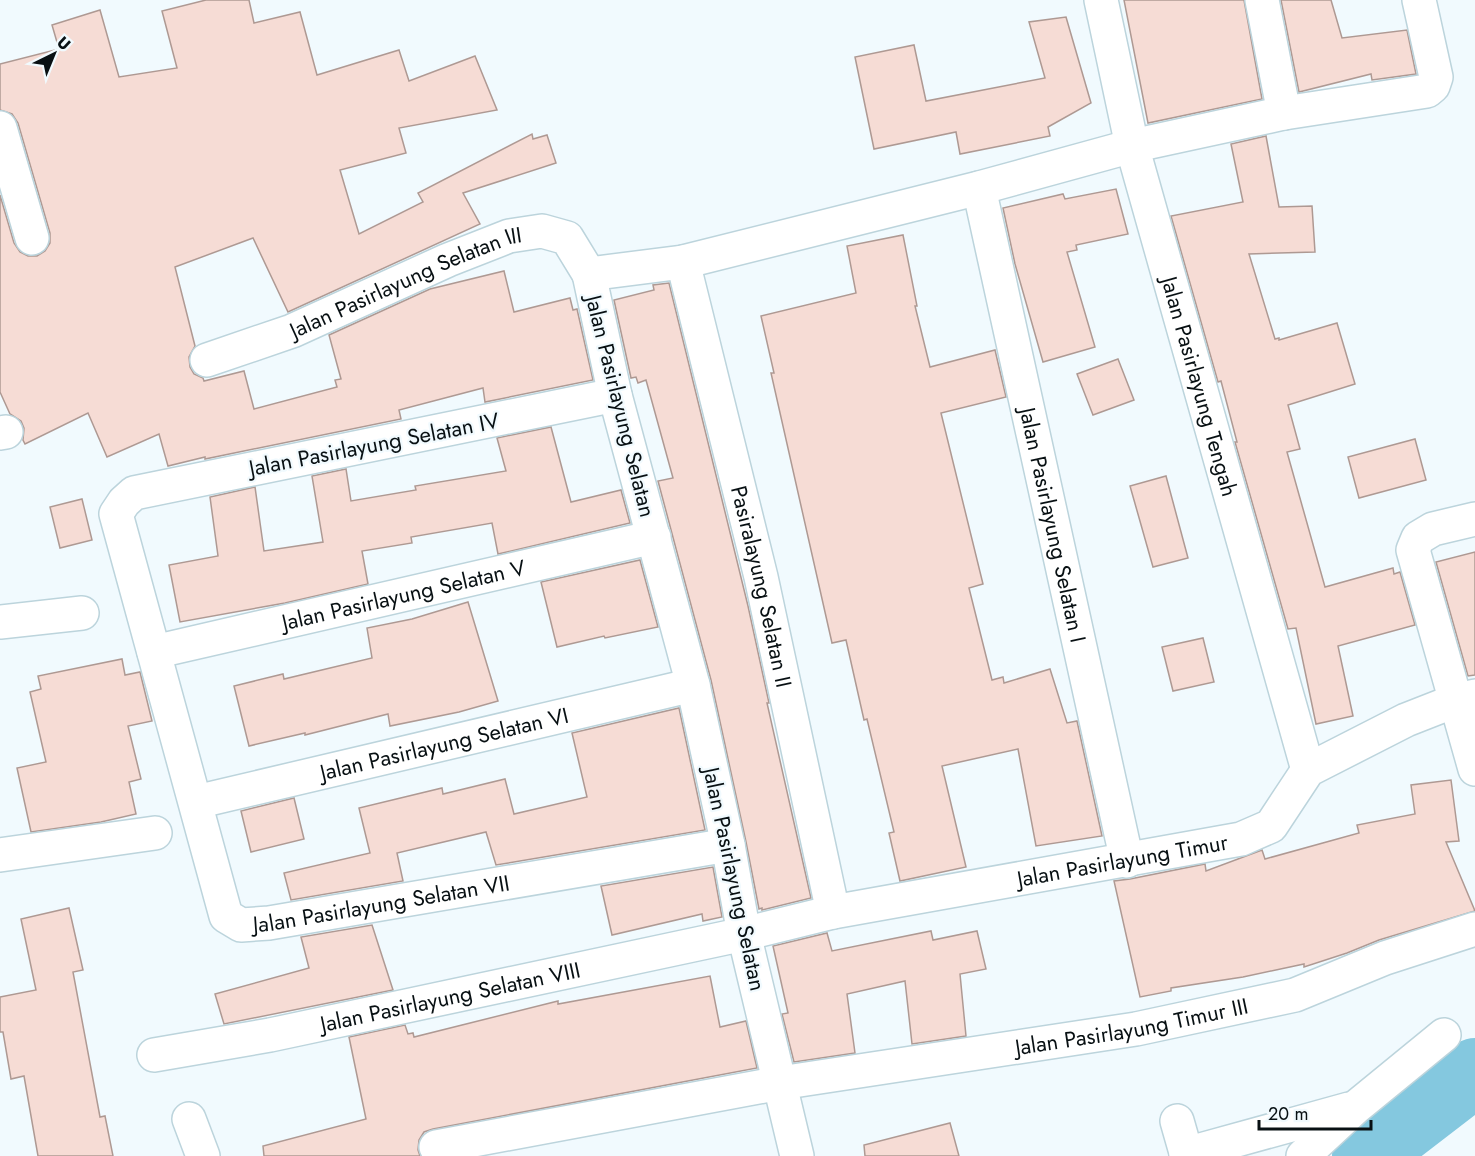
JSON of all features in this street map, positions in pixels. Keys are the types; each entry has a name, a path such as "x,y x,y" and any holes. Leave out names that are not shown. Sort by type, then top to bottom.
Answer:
{"street":[{"name":"Jalan Pasirlayung Tengah","path":"1101,0 1132,146 1308,770"},
{"path":"1262,0 1284,113"},
{"name":"Jalan Pasirlayung Selatan","path":"797,1156 744,934 728,845 693,685 615,395 589,274 682,262 979,188 1132,146 1284,113 1427,91 1433,86 1436,77 1419,0"},
{"path":"0,128 32,238"},
{"name":"Jalan Pasirlayung Selatan I","path":"979,188 1127,861"},
{"name":"Jalan Pasirlayung Selatan III","path":"207,360 292,331 448,260 509,236 542,231 567,238 589,274"},
{"name":"Pasiralayung Selatan II","path":"682,262 761,577 832,912"},
{"name":"Jalan Pasirlayung Selatan IV","path":"134,493 615,395"},
{"name":"Jalan Pasirlayung Selatan VII","path":"134,493 116,514 226,916 241,925 269,923 728,845"},
{"path":"1475,519 1434,529 1418,538 1413,550 1466,698 1475,769"},
{"name":"Jalan Pasirlayung Selatan V","path":"154,652 654,537"},
{"path":"0,622 82,613"},
{"name":"Jalan Pasirlayung Selatan VI","path":"196,801 693,685"},
{"name":"Jalan Pasirlayung Timur","path":"744,934 832,912 1240,839 1271,826 1308,770 1406,720 1466,698"},
{"path":"0,855 155,833"},
{"name":"Jalan Pasirlayung Timur III","path":"435,1147 780,1083 1136,1029 1295,995 1385,958 1475,929"},
{"name":"Jalan Pasirlayung Selatan VIII","path":"154,1055 270,1035 744,934"},
{"path":"1303,1156 1356,1107 1444,1035"},
{"path":"1177,1121 1186,1155 1356,1107"},
{"path":"189,1119 203,1156"}],"building":[{"path":"206,0 249,0 254,23 300,12 317,75 399,50 409,81 475,56 497,110 399,128 406,153 340,170 359,234 423,202 418,193 532,134 533,139 547,135 556,163 463,193 480,224 288,312 253,238 175,267 195,346 189,357 190,367 194,374 203,378 204,381 244,371 254,409 337,387 335,380 341,379 329,335 430,289 504,271 514,312 570,298 573,310 577,309 593,380 485,402 483,388 399,410 401,419 168,466 159,434 107,457 88,413 25,444 21,421 10,414 0,392 0,195 14,243 20,252 28,256 37,256 45,251 50,243 50,233 18,123 12,114 0,110 0,64 59,49 52,25 100,10 119,77 177,68 162,11"},
{"path":"1124,0 1244,0 1262,99 1148,123"},
{"path":"1281,0 1331,0 1342,38 1407,30 1416,74 1372,80 1371,74 1299,92"},
{"path":"1066,17 1091,103 1048,127 1050,136 960,154 956,132 874,149 855,57 914,45 926,101 1045,78 1029,22"},
{"path":"1266,136 1279,207 1312,206 1315,252 1249,254 1275,339 1279,338 1279,340 1337,323 1355,384 1288,405 1300,449 1287,452 1325,587 1393,568 1394,574 1400,572 1415,625 1338,646 1353,716 1316,724 1296,628 1288,629 1235,442 1237,442 1221,381 1218,382 1171,216 1243,202 1231,144"},
{"path":"1116,189 1128,234 1076,245 1077,250 1067,252 1095,347 1043,362 1015,264 1003,208 1063,194 1065,199"},
{"path":"903,235 917,306 915,306 930,367 995,350 1006,397 941,413 983,584 969,588 992,680 1003,677 1004,683 1050,669 1067,723 1077,721 1102,836 1036,846 1018,749 942,766 966,867 900,881 889,833 894,832 867,719 864,720 846,640 832,643 771,373 774,373 761,316 856,293 847,246"},
{"path":"669,283 748,606 769,703 767,703 811,898 762,910 762,908 759,909 711,680 658,481 673,478 646,380 638,383 636,377 631,378 614,300 654,290 653,285"},
{"path":"1118,359 1134,400 1093,415 1077,374"},
{"path":"551,427 571,502 621,490 630,523 498,554 492,523 411,537 412,543 362,551 368,584 285,603 180,622 169,565 218,556 210,497 255,487 264,551 323,542 312,476 346,469 351,501 416,490 415,486 506,471 497,438"},
{"path":"1415,439 1426,480 1359,498 1348,457"},
{"path":"1166,476 1188,558 1153,567 1130,486"},
{"path":"82,499 92,540 60,548 50,507"},
{"path":"1475,552 1475,675 1468,676 1436,562"},
{"path":"640,560 658,627 557,647 541,582"},
{"path":"468,602 498,701 459,712 390,726 388,714 305,735 305,733 249,746 234,686 283,674 284,679 372,658 367,628 412,619"},
{"path":"1203,638 1214,682 1173,691 1162,647"},
{"path":"122,659 125,675 140,672 152,721 128,726 141,779 129,782 136,814 101,822 31,832 17,768 46,762 30,692 41,689 38,676"},
{"path":"679,708 705,830 496,865 486,832 397,853 403,881 291,900 284,873 370,853 359,808 442,788 443,794 505,779 514,814 587,797 572,733"},
{"path":"1451,780 1459,841 1446,842 1475,911 1379,940 1304,967 1304,964 1243,977 1171,988 1171,991 1140,997 1114,881 1205,864 1206,871 1262,850 1265,859 1359,833 1357,825 1415,814 1411,785"},
{"path":"294,798 304,839 251,852 241,811"},
{"path":"713,867 722,917 703,921 702,914 612,935 601,886"},
{"path":"69,908 83,970 73,972 100,1117 105,1116 113,1156 38,1156 24,1076 11,1079 3,1032 0,1032 0,997 36,990 21,919"},
{"path":"372,925 393,990 224,1024 215,994 309,968 301,937"},
{"path":"931,931 933,940 977,931 986,969 960,974 966,1036 912,1044 905,981 847,994 855,1053 794,1062 782,1014 788,1013 773,946 827,933 832,951"},
{"path":"710,976 720,1027 746,1021 757,1068 433,1129 424,1132 419,1140 420,1156 264,1156 263,1146 366,1119 349,1037 405,1025 408,1034 413,1033 414,1037 558,1001 558,1004"},
{"path":"950,1123 959,1156 865,1156 864,1145"}],"waterway":[{"path":"1366,1156 1475,1072"}]}
